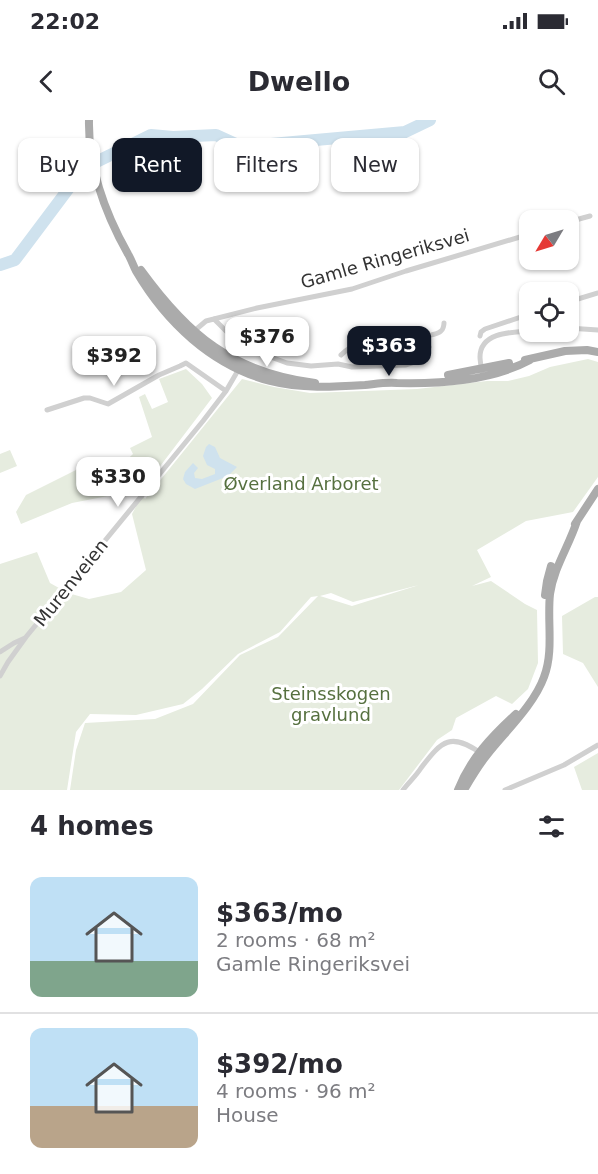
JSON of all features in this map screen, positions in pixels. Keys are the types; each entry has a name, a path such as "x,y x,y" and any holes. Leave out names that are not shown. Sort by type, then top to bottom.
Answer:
{"main road":[{"path":"89,120 95,176 108,212 134,268 159,305 209,352 240,366 327,386 432,382 521,365 530,360 565,351 598,352"},
{"path":"458,790 465,773 522,713 540,687 547,665 548,646 544,600 547,581 568,532 598,489"},
{"path":"464,790 482,754"}],"street":[{"path":"579,219 590,216"},
{"name":"Gamle Ringeriksvei","path":"191,334 207,321 257,308 352,289 519,237"},
{"path":"579,299 598,293"},
{"path":"480,336 485,329 519,318"},
{"path":"214,319 241,342 260,353 287,363 311,366 338,364 352,367 406,365 415,362 429,347"},
{"path":"341,355 354,345 367,342 422,338 440,332 444,323"},
{"path":"579,329 598,330"},
{"path":"482,372 480,354 482,347 489,339 501,334 519,332"},
{"path":"47,410 84,398 108,404 159,375 186,363 226,391"},
{"name":"Murenveien","path":"0,652 26,637 226,391 240,366"},
{"path":"0,676 26,637"},
{"path":"403,790 431,754 449,741 464,743 482,754"},
{"path":"504,790 564,765 598,745"}],"green space":[{"path":"588,359 598,362 598,477 573,512 526,521 477,550 491,577 472,586 491,581 537,610 538,663 528,689 512,704 496,696 456,718 452,730 437,740 399,790 70,790 76,750 85,723 155,719 193,704 240,655 278,637 318,596 311,597 280,632 238,654 183,704 136,715 90,714 76,732 67,790 0,790 0,564 37,552 50,583 68,593 89,599 121,592 146,570 132,514 142,495 145,499 242,379 310,393 417,389 487,381 508,381 529,376 550,367","holes":["419,585 352,606 320,596 331,593 353,602"]},
{"path":"186,369 202,384 212,398 145,486 137,487 115,471 133,454 130,448 152,437 139,397 145,394 152,409 168,402 159,379"},
{"path":"10,450 17,466 0,473 0,454"},
{"path":"78,469 91,471 104,479 108,496 72,503 21,524 16,512 26,495"},
{"path":"598,597 598,687 583,663 563,654 562,616"},
{"path":"598,753 598,790 582,790 574,767"}],"water":[{"path":"209,444 215,447 220,458 237,467 228,476 195,489 186,484 183,479 185,472 193,463 198,468 194,473 195,478 202,479 215,474 215,469 207,465 203,456"}],"waterway":[{"path":"0,265 15,260 81,172 88,166 151,135 173,137 216,135 238,145 271,144 405,132 430,120"}],"park label":[{"name":"Øverland Arboret","path":"301,484"},
{"name":"Steinsskogen gravlund","path":"331,704"}]}
